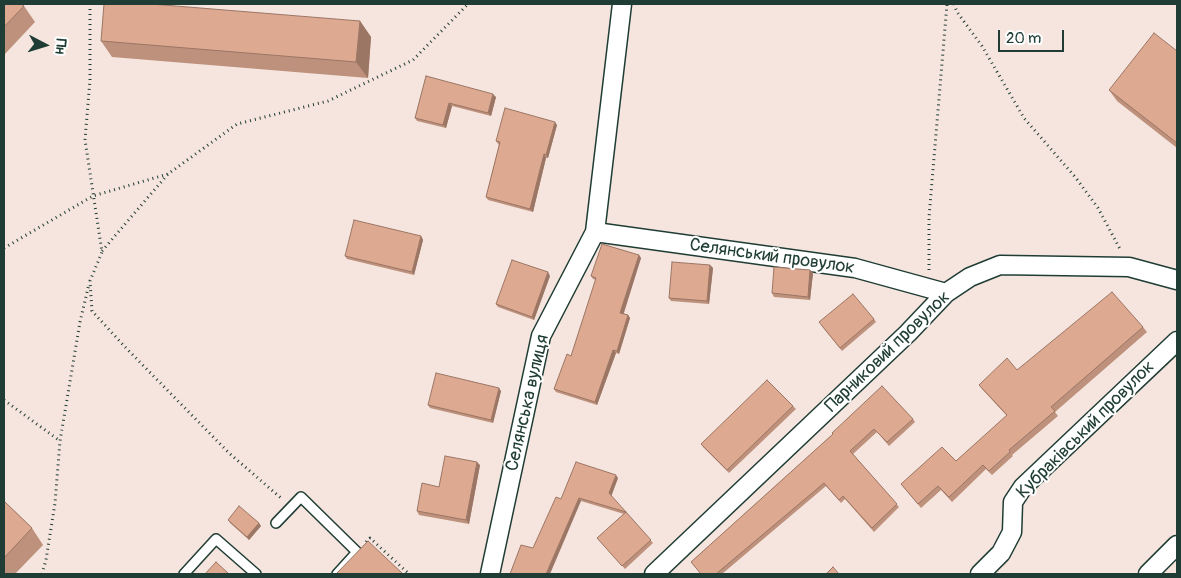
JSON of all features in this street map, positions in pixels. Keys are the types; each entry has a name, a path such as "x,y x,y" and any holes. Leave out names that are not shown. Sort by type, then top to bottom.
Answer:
{"street":[{"name":"Селянська вулиця","path":"490,574 541,336 595,232 622,4"},
{"name":"Селянський провулок","path":"595,232 855,268 946,293"},
{"name":"Парниковий провулок","path":"654,574 908,333 946,293 970,277 1000,265 1130,267 1177,280"},
{"name":"Кубраківський провулок","path":"980,574 1001,553 1012,532 1013,502 1023,487 1176,343"},
{"path":"1148,574 1177,546"}],"lane":[{"path":"276,523 301,497 357,552 337,574"},
{"path":"184,574 216,539 256,574"}],"path":[{"path":"90,4 90,80 85,140 102,252"},
{"path":"42,574 55,503 60,441 80,322 90,281 102,252 168,174 237,124 328,101 413,60 468,4"},
{"path":"928,288 929,217 947,4"},
{"path":"954,4 957,12 982,46 1024,118 1076,178 1098,208 1130,267"},
{"path":"4,248 93,196 168,174"},
{"path":"90,281 92,311 228,453 291,507"},
{"path":"4,400 60,441"},
{"path":"357,552 370,538 409,574"}],"building":[{"path":"4,4 21,4 24,6 4,27"},
{"path":"104,4 151,4 360,21 356,62 101,41"},
{"path":"1154,33 1177,51 1177,143 1109,90"},
{"path":"426,76 493,94 488,113 449,103 443,125 415,118"},
{"path":"505,108 555,122 546,155 544,154 530,209 486,197 500,142 496,141"},
{"path":"354,220 421,236 412,272 345,256"},
{"path":"602,244 639,255 620,313 628,315 617,351 613,350 595,402 554,389 567,354 571,356 596,278 591,276"},
{"path":"512,260 548,272 532,317 496,304"},
{"path":"672,262 710,265 707,301 669,298"},
{"path":"774,267 810,270 808,297 772,293"},
{"path":"1112,292 1143,327 1051,407 1055,411 1009,450 1010,452 989,471 983,465 949,497 938,486 918,504 901,484 942,447 956,461 1007,415 979,385 1007,358 1017,370"},
{"path":"853,294 874,319 840,348 819,322"},
{"path":"436,373 499,388 491,420 428,405"},
{"path":"767,380 793,406 727,470 701,444"},
{"path":"882,386 913,419 887,442 874,429 850,451 897,504 872,528 843,496 839,500 824,483 716,574 701,574 691,562 833,434"},
{"path":"445,456 477,462 466,520 417,511 422,483 439,487"},
{"path":"576,462 616,475 609,493 626,512 579,498 546,574 510,574 521,545 533,548 556,497 561,499"},
{"path":"4,501 32,528 4,558"},
{"path":"239,506 259,523 247,537 228,520"},
{"path":"626,512 651,540 622,566 597,538"},
{"path":"368,541 403,574 336,574"},
{"path":"216,562 229,574 205,574"},
{"path":"833,567 839,574 826,574"}]}
